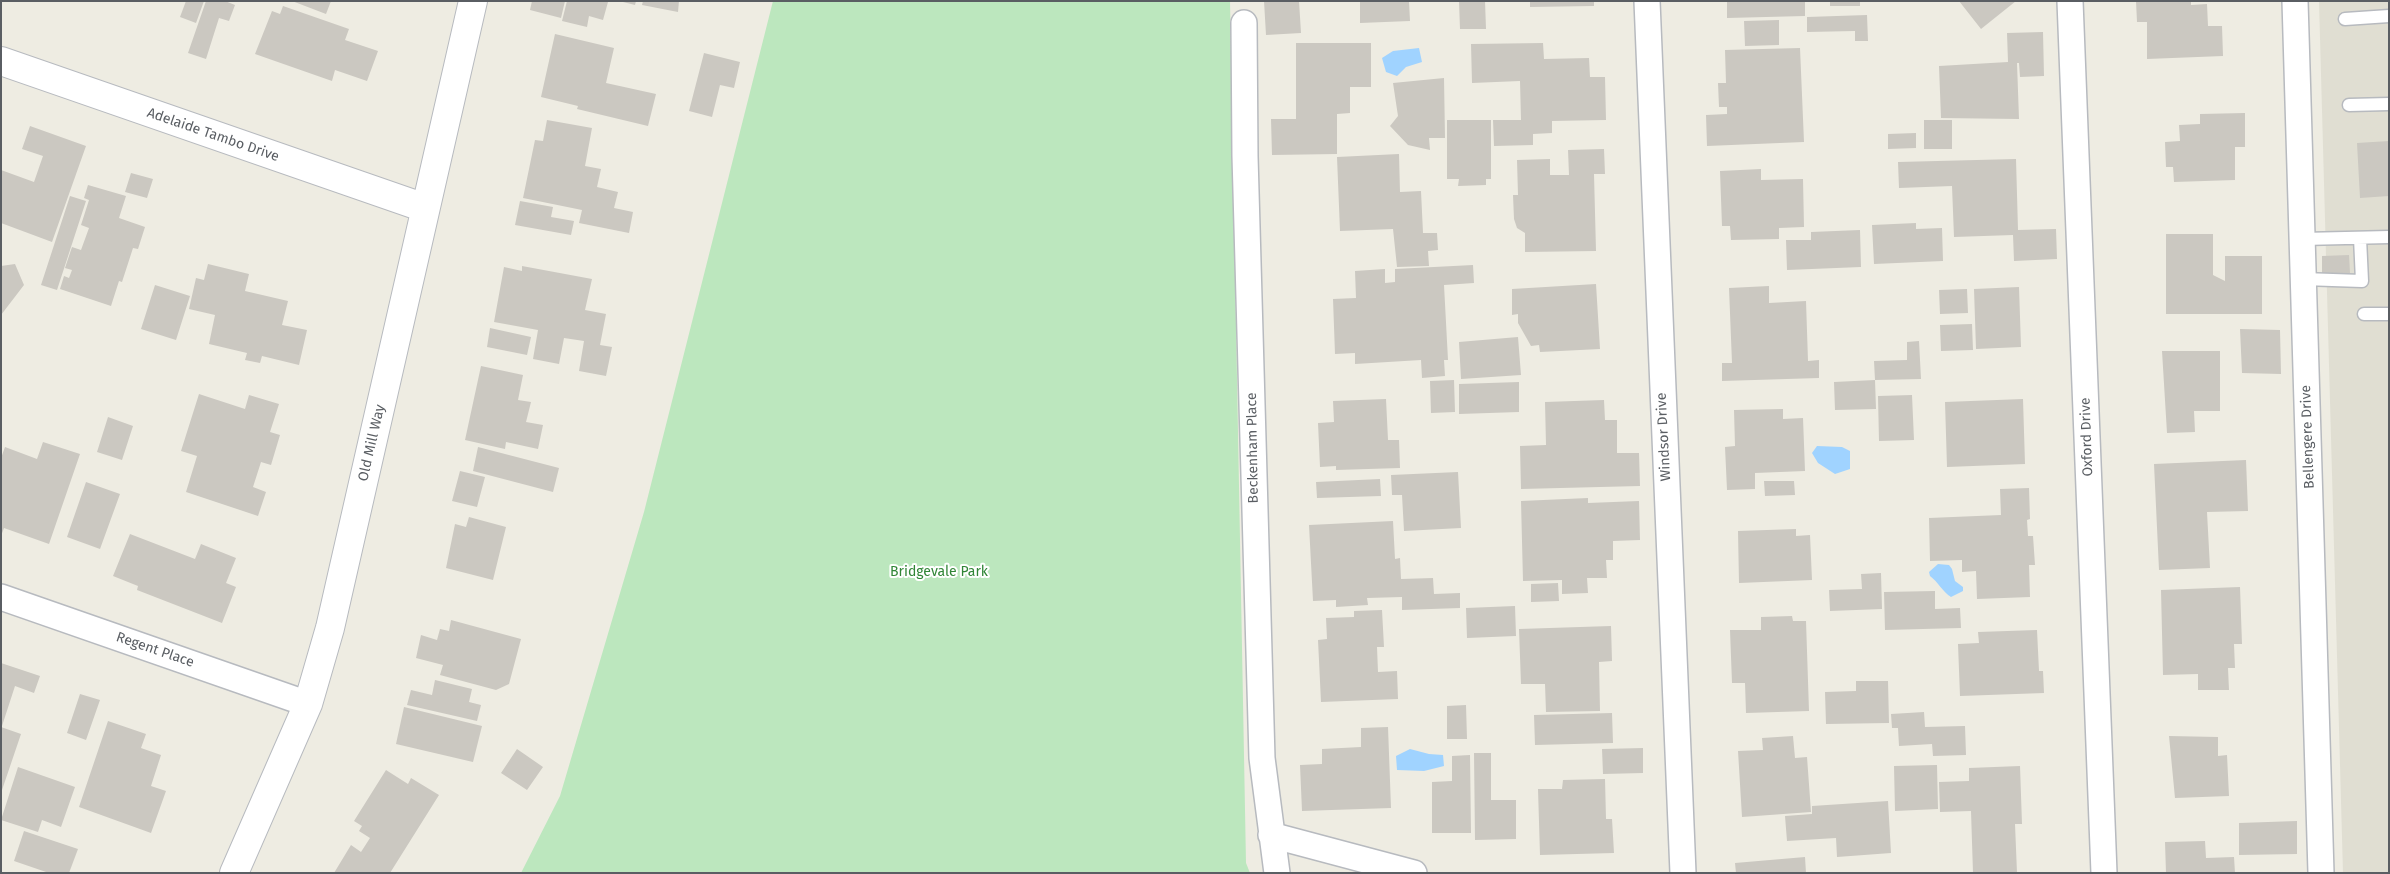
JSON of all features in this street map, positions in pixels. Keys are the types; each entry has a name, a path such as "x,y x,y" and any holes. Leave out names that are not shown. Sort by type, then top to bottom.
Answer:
{"street":[{"name":"Old Mill Way","path":"234,873 308,704 330,628 473,1"},
{"name":"Windsor Drive","path":"1647,1 1682,873"},
{"name":"Oxford Drive","path":"2070,1 2104,873"},
{"name":"Bellengere Drive","path":"2295,1 2321,873"},
{"name":"Beckenham Place","path":"1244,23 1245,156 1256,600 1262,758 1277,873"},
{"name":"Adelaide Tambo Drive","path":"1,61 425,208"},
{"name":"Regent Place","path":"1,596 308,704"},
{"path":"1271,835 1414,873"}],"lane":[{"path":"2345,19 2389,16"},
{"path":"2349,105 2389,104"},
{"path":"2302,239 2389,237"},
{"path":"2303,279 2362,281 2360,238"},
{"path":"2364,314 2389,314"}],"shaded area":[{"path":"2319,1 2389,1 2389,873 2343,873"}],"green space":[{"name":"Bridgevale Park","path":"773,1 1230,1 1246,863 1250,873 521,873 560,796 644,512"}],"water":[{"path":"1419,48 1422,62 1406,67 1397,76 1386,72 1382,58 1393,51"},
{"path":"1817,446 1842,447 1850,451 1850,469 1835,474 1818,463 1812,453"},
{"path":"1938,564 1949,565 1955,581 1963,587 1963,591 1951,597 1930,576 1929,572"},
{"path":"1410,749 1429,754 1443,755 1444,766 1424,771 1397,770 1396,756"}],"building":[{"path":"186,1 204,1 196,23 180,17"},
{"path":"206,1 225,1 235,5 229,21 219,18 206,59 188,53"},
{"path":"292,1 331,1 326,14"},
{"path":"532,1 565,1 561,18 530,10"},
{"path":"567,1 608,2 603,20 589,16 587,27 562,21"},
{"path":"619,1 636,1 635,5"},
{"path":"643,1 679,1 678,12 642,5"},
{"path":"1264,1 1299,1 1301,33 1266,35"},
{"path":"1360,1 1409,1 1410,21 1360,23"},
{"path":"1459,1 1485,1 1486,29 1460,29"},
{"path":"1530,1 1594,1 1594,6 1530,7"},
{"path":"1727,1 1805,1 1805,16 1727,18"},
{"path":"1830,1 1860,1 1860,6 1830,6"},
{"path":"1959,1 2016,1 1981,29"},
{"path":"2136,1 2191,1 2191,5 2207,4 2208,26 2222,26 2223,56 2147,59 2147,22 2137,22"},
{"path":"283,6 349,29 345,40 378,51 367,81 335,70 332,81 255,54 272,11 280,14"},
{"path":"1867,15 1868,41 1855,41 1855,31 1807,32 1807,17"},
{"path":"1779,20 1779,45 1745,46 1744,21"},
{"path":"2043,32 2044,76 2020,77 2019,63 2017,63 2019,119 1941,118 1939,66 2008,62 2007,33"},
{"path":"555,34 614,48 606,83 656,94 648,126 577,109 578,106 541,97"},
{"path":"1296,43 1371,43 1371,87 1350,87 1350,113 1337,114 1337,154 1272,155 1271,119 1296,119"},
{"path":"1543,43 1544,59 1589,58 1590,77 1605,77 1606,120 1552,121 1552,133 1533,134 1533,145 1494,146 1493,120 1521,120 1520,81 1472,83 1471,44"},
{"path":"1800,48 1804,142 1707,146 1706,115 1727,114 1727,107 1719,107 1718,83 1726,83 1725,50"},
{"path":"704,53 740,62 734,88 720,85 712,117 689,111"},
{"path":"1444,78 1445,138 1429,138 1430,150 1408,145 1390,126 1398,116 1393,83"},
{"path":"2245,113 2245,147 2235,147 2235,180 2174,182 2173,167 2166,167 2165,142 2180,141 2179,125 2200,124 2200,114"},
{"path":"547,120 592,128 585,166 601,169 597,187 618,192 614,208 633,212 629,233 579,223 582,210 523,198 535,140 543,141"},
{"path":"1447,120 1491,120 1491,179 1486,179 1486,185 1458,186 1459,179 1447,179"},
{"path":"1924,120 1952,120 1952,149 1924,149"},
{"path":"30,126 86,146 52,242 1,223 1,170 34,182 43,156 22,149"},
{"path":"1916,133 1916,148 1888,149 1888,134"},
{"path":"2389,141 2389,196 2360,198 2357,143"},
{"path":"1604,149 1605,174 1594,174 1596,251 1525,252 1525,233 1517,228 1514,219 1513,195 1518,195 1517,160 1550,159 1550,175 1569,175 1568,150"},
{"path":"1399,154 1400,192 1421,191 1423,233 1437,233 1438,250 1428,251 1429,266 1397,267 1393,229 1340,231 1337,157"},
{"path":"2016,159 2018,230 2056,229 2057,259 2014,261 2013,235 1954,237 1952,186 1899,188 1898,162"},
{"path":"1761,169 1761,180 1803,179 1804,227 1779,228 1779,239 1731,240 1730,226 1722,226 1720,171"},
{"path":"131,173 153,179 147,198 125,192"},
{"path":"88,185 126,196 119,218 145,227 138,249 133,248 122,282 119,281 111,306 60,289 64,276 69,278 72,270 65,268 72,247 81,250 89,228 81,225 89,200 84,198"},
{"path":"70,196 86,201 57,290 41,285"},
{"path":"520,201 553,207 551,217 574,221 571,235 515,225"},
{"path":"1916,223 1916,229 1942,228 1943,261 1874,264 1872,225"},
{"path":"1860,230 1861,267 1787,270 1786,240 1811,240 1811,232"},
{"path":"2166,234 2213,234 2213,275 2225,281 2225,256 2262,256 2262,314 2166,314"},
{"path":"2349,255 2350,273 2322,274 2322,256"},
{"path":"15,264 24,285 1,315 1,266"},
{"path":"208,264 249,274 245,291 288,301 282,325 307,330 299,365 262,356 260,363 245,360 247,353 209,344 215,315 189,309 196,278 204,280"},
{"path":"1473,265 1474,283 1444,285 1448,360 1444,360 1445,376 1422,378 1421,360 1355,364 1355,353 1335,354 1333,299 1356,298 1355,271 1385,269 1385,283 1395,282 1395,269"},
{"path":"522,266 592,279 585,310 606,314 600,345 612,347 606,376 579,371 584,341 564,338 559,364 533,359 538,330 494,322 504,267 522,271"},
{"path":"1596,284 1600,349 1540,352 1539,345 1531,346 1518,323 1518,314 1512,315 1512,289"},
{"path":"155,285 190,296 176,340 141,329"},
{"path":"1769,286 1769,303 1806,301 1808,361 1819,360 1819,378 1722,381 1722,363 1732,363 1729,288"},
{"path":"2019,287 2021,347 1976,349 1974,289"},
{"path":"1967,289 1968,313 1940,314 1939,290"},
{"path":"1972,324 1973,350 1941,351 1940,325"},
{"path":"490,328 531,337 527,355 487,347"},
{"path":"2240,329 2280,330 2281,374 2242,373"},
{"path":"1518,337 1521,375 1461,379 1459,342"},
{"path":"1919,341 1921,379 1875,380 1874,361 1907,360 1907,342"},
{"path":"2162,351 2220,351 2220,411 2194,411 2195,432 2167,433"},
{"path":"481,366 523,375 518,400 531,402 526,422 543,425 538,449 506,442 505,449 465,440"},
{"path":"1454,380 1455,412 1431,413 1430,381"},
{"path":"1875,380 1876,409 1835,410 1834,382"},
{"path":"1519,382 1519,412 1459,414 1459,384"},
{"path":"199,394 245,409 249,395 279,404 270,432 280,435 271,465 261,462 253,487 266,492 258,516 186,492 197,456 181,451"},
{"path":"1912,395 1914,440 1879,441 1878,396"},
{"path":"1386,399 1388,440 1399,440 1400,468 1336,470 1336,466 1320,467 1318,423 1334,422 1333,401"},
{"path":"2023,399 2025,464 1947,467 1945,402"},
{"path":"1604,400 1605,420 1617,420 1617,453 1639,453 1640,486 1521,489 1520,446 1546,445 1545,402"},
{"path":"1783,409 1783,419 1803,418 1805,471 1755,473 1755,489 1727,490 1725,447 1735,446 1734,410"},
{"path":"108,417 133,426 122,460 97,452"},
{"path":"43,442 80,454 49,544 4,528 1,536 1,458 5,447 37,459"},
{"path":"478,447 559,468 553,492 473,471"},
{"path":"2246,460 2248,511 2207,512 2210,568 2159,570 2154,464"},
{"path":"460,471 485,477 477,507 452,501"},
{"path":"1458,472 1461,528 1404,531 1402,495 1392,495 1391,475"},
{"path":"1380,479 1381,496 1317,498 1316,482"},
{"path":"1764,481 1794,481 1795,495 1765,496"},
{"path":"86,482 120,494 100,549 67,537"},
{"path":"2029,488 2030,519 2027,520 2028,536 2033,536 2035,565 2029,565 2030,597 1977,599 1976,571 1962,572 1962,560 1930,561 1929,518 2001,515 2000,489"},
{"path":"1588,498 1588,503 1639,501 1640,540 1613,541 1613,560 1606,560 1607,578 1587,578 1588,593 1562,594 1562,580 1523,581 1521,501"},
{"path":"469,517 506,527 493,580 446,568 455,524 466,527"},
{"path":"1393,521 1395,559 1400,558 1401,579 1433,578 1434,594 1460,593 1460,608 1402,610 1402,597 1367,598 1368,605 1336,607 1336,600 1313,601 1309,525"},
{"path":"1796,529 1796,536 1810,535 1812,580 1739,583 1738,531"},
{"path":"130,534 195,559 201,544 236,558 226,583 236,587 222,623 137,590 138,586 113,576"},
{"path":"1881,573 1882,609 1830,611 1829,590 1862,589 1861,574"},
{"path":"1558,583 1559,601 1531,602 1531,584"},
{"path":"2240,587 2242,644 2234,644 2235,668 2228,668 2229,690 2198,690 2198,674 2163,675 2161,590"},
{"path":"1935,591 1935,609 1960,608 1961,628 1885,630 1884,592"},
{"path":"1515,606 1516,636 1467,638 1466,608"},
{"path":"1382,610 1384,647 1377,647 1378,672 1397,671 1398,699 1321,702 1318,640 1327,639 1326,618 1354,617 1354,611"},
{"path":"1792,616 1793,621 1806,621 1809,711 1746,713 1745,683 1732,683 1730,630 1761,630 1761,617"},
{"path":"451,620 521,639 509,684 496,690 440,675 443,665 416,658 421,635 437,640 440,629 449,631"},
{"path":"1611,626 1612,661 1599,662 1600,711 1546,712 1545,684 1521,684 1519,629"},
{"path":"2037,630 2039,671 2043,671 2044,693 1960,696 1958,644 1979,643 1978,632"},
{"path":"1,663 40,676 34,693 15,686 2,726"},
{"path":"435,680 472,689 469,702 481,705 477,721 407,705 411,690 432,695"},
{"path":"1856,681 1888,681 1889,723 1826,724 1825,692 1856,691"},
{"path":"80,694 100,700 86,740 67,733"},
{"path":"1466,705 1467,739 1447,739 1447,706"},
{"path":"404,707 482,726 473,762 396,744"},
{"path":"1924,712 1925,727 1965,726 1966,755 1933,756 1932,744 1899,746 1898,728 1892,728 1891,714"},
{"path":"1612,713 1613,743 1535,745 1534,715"},
{"path":"108,721 146,734 141,748 161,755 151,786 166,791 151,833 79,807"},
{"path":"1,727 21,734 2,790 1,790"},
{"path":"1388,727 1391,808 1302,811 1300,765 1322,764 1322,749 1361,747 1361,728"},
{"path":"1793,736 1795,758 1807,757 1811,812 1742,817 1738,751 1763,750 1762,738"},
{"path":"2169,736 2218,737 2218,756 2227,755 2229,796 2175,798"},
{"path":"1643,748 1643,773 1603,774 1602,749"},
{"path":"517,749 543,767 527,790 501,773"},
{"path":"1474,753 1491,753 1491,800 1516,800 1516,839 1475,840"},
{"path":"1470,755 1471,833 1432,833 1432,782 1452,781 1452,756"},
{"path":"1937,765 1938,809 1895,811 1894,766"},
{"path":"2020,766 2022,824 2015,824 2017,873 1973,873 1971,811 1940,812 1939,782 1969,781 1969,768"},
{"path":"18,767 75,787 61,827 42,820 38,832 1,820"},
{"path":"386,770 408,784 411,778 439,795 390,873 334,873 351,845 361,852 370,838 359,831 362,826 354,821"},
{"path":"1605,779 1606,819 1612,819 1614,853 1540,855 1538,789 1562,789 1563,780"},
{"path":"1888,801 1891,853 1837,857 1836,838 1787,841 1785,816 1812,814 1812,806"},
{"path":"2297,821 2297,854 2239,855 2239,823"},
{"path":"24,831 78,849 69,873 49,873 14,861"},
{"path":"2205,841 2206,858 2234,857 2235,873 2166,873 2165,842"},
{"path":"1805,857 1806,873 1736,873 1735,863"}]}
